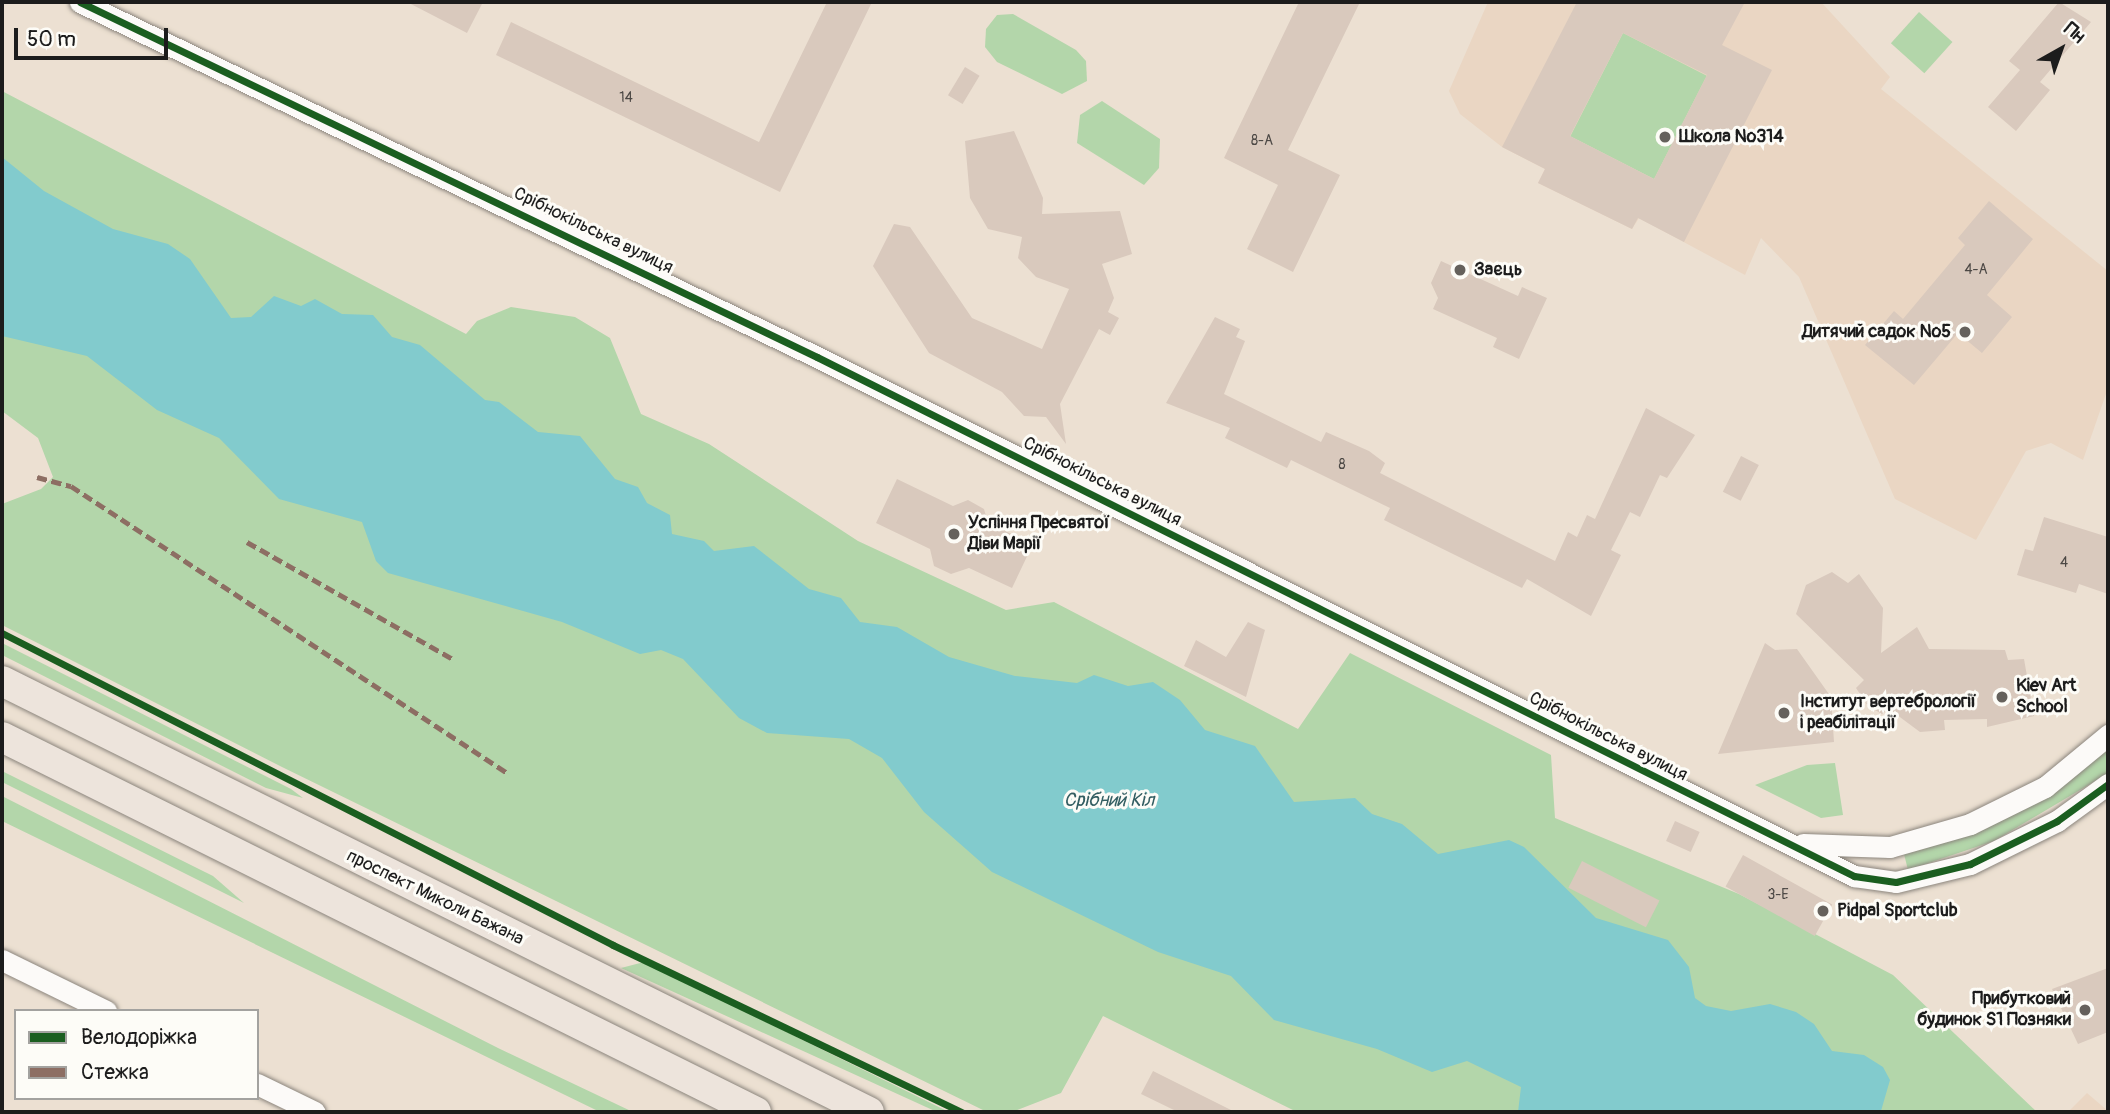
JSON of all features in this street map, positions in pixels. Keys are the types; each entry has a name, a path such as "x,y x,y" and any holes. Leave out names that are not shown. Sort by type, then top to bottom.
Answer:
{"highway":[{"name":"проспект Миколи Бажана","path":"2,681 869,1112"},
{"path":"2,737 721,1102 756,1112"}],"street":[{"name":"Срібнокільська вулиця","path":"80,2 829,363 1854,876 1913,880 2014,845 2108,784"},
{"name":"Срібнокільська вулиця","path":"1780,840 1870,848 1941,834 2045,787 2108,734"},
{"path":"2,960 102,1009"},
{"path":"259,1085 315,1112"}],"shaded area":[{"path":"1488,2 1821,2 1890,77 1881,89 2108,271 2108,388 2083,460 2051,443 2026,451 1976,540 1895,499 1799,277 1761,238 1745,275 1639,218 1632,229 1538,183 1545,169 1502,147 1460,114 1449,91"},
{"path":"2087,1093 2108,1111 2108,1112 2068,1112"}],"green space":[{"path":"1919,12 1952,42 1924,73 1891,43"},
{"path":"1013,14 1076,50 1086,61 1087,81 1062,94 997,62 985,47 986,29 997,15"},
{"path":"1623,33 1707,76 1654,179 1570,136"},
{"path":"2,91 466,334 477,321 511,307 575,317 610,338 641,414 709,444 858,541 1006,610 1054,602 1298,729 1350,653 1551,755 1555,818 1739,894 1893,975 2037,1112 1297,1112 1103,1016 1061,1093 1012,1112 987,1112 282,767 2,625 2,504 41,489 53,477 38,438 2,411"},
{"path":"1102,101 1160,139 1159,168 1144,185 1077,143 1080,115"},
{"path":"2,643 291,789 303,798 266,788 2,655"},
{"path":"2108,746 2107,774 1994,841 1908,870 1904,854"},
{"path":"1835,763 1843,815 1821,818 1755,785 1807,765"},
{"path":"2,771 213,876 244,903 2,782"},
{"path":"2,796 498,1048 633,1112 600,1112 2,821"},
{"path":"644,962 949,1112 937,1112 621,968"}],"water":[{"name":"Срібний Кіл","path":"2,157 44,191 113,229 168,244 190,259 231,318 251,317 274,296 301,306 315,299 342,314 373,315 392,337 420,345 485,400 499,402 538,432 580,436 615,479 638,487 647,503 670,515 672,534 704,541 714,551 754,546 809,589 841,598 860,622 897,627 949,657 1015,676 1077,683 1094,675 1128,686 1153,682 1180,700 1205,730 1255,746 1294,802 1355,798 1372,814 1402,824 1438,854 1509,840 1524,847 1596,918 1668,940 1689,967 1695,998 1706,1006 1731,1011 1770,1004 1796,1012 1814,1024 1832,1051 1864,1055 1883,1067 1890,1080 1881,1111 1518,1112 1521,1087 1467,1061 1432,1072 1377,1049 1274,1020 1231,976 1158,952 992,872 924,812 882,758 849,739 767,733 739,718 683,659 661,650 640,654 562,622 388,573 376,561 362,522 279,499 219,438 157,410 87,356 2,336"}],"building":[{"path":"407,2 483,2 467,33"},
{"path":"827,2 872,2 780,192 496,55 511,22 759,142"},
{"path":"1299,2 1360,2 1288,150 1340,175 1293,272 1247,249 1278,185 1224,158"},
{"path":"1577,2 1745,2 1722,45 1772,70 1684,242 1638,218 1632,229 1538,183 1545,169 1502,147","holes":["1623,33 1707,75 1654,179 1570,136"]},
{"path":"2059,2 2091,22 2040,82 2050,90 2016,131 1988,107 2020,70 2009,61"},
{"path":"965,67 980,76 963,104 948,95"},
{"path":"1014,131 1043,198 1042,214 1120,211 1132,254 1102,264 1114,298 1108,312 1119,318 1110,335 1099,329 1060,404 1066,444 1046,417 1024,416 1002,392 929,353 873,266 894,224 910,227 972,318 1042,349 1069,289 1036,277 1018,258 1022,237 988,229 970,198 965,141"},
{"path":"1989,201 2033,239 1987,295 2012,317 1982,353 1958,333 1914,385 1865,345 1894,311 1903,319 1965,245 1958,238"},
{"path":"1441,261 1518,296 1522,287 1547,298 1519,359 1493,347 1497,338 1433,309 1438,298 1431,283"},
{"path":"1215,317 1240,329 1236,337 1245,341 1224,394 1321,442 1326,432 1369,451 1385,463 1380,473 1555,561 1568,532 1577,537 1587,515 1595,519 1646,408 1695,435 1667,478 1660,475 1640,517 1630,512 1611,550 1621,555 1591,616 1527,579 1522,588 1384,520 1390,508 1291,460 1287,468 1225,438 1230,428 1166,403"},
{"path":"1741,456 1759,465 1741,501 1723,492"},
{"name":"Успіння Пресвятої Діви Марії","path":"897,479 953,506 968,500 984,509 988,523 1033,544 1012,588 969,568 951,574 934,566 930,549 876,523"},
{"path":"2044,517 2108,537 2108,594 2079,584 2076,593 2017,575 2025,549 2033,551"},
{"path":"1832,572 1848,583 1859,574 1883,608 1881,653 1917,627 1929,649 2005,650 2008,660 2024,659 2034,716 1987,727 1987,719 1944,720 1945,730 1920,732 1889,709 1882,714 1868,706 1856,688 1864,680 1796,614 1806,585"},
{"path":"1248,622 1265,630 1246,697 1184,666 1196,640 1226,657"},
{"name":"Інститут вертебрології і реабілітації","path":"1765,643 1775,650 1797,649 1831,697 1834,742 1718,754"},
{"path":"1675,821 1700,832 1691,852 1666,841"},
{"path":"1743,855 1832,904 1815,936 1726,886"},
{"path":"1582,861 1660,900 1646,927 1568,888"},
{"name":"Прибутковий будинок S1 Позняки","path":"2108,968 2108,1032 2078,1044 2052,989"},
{"path":"1153,1071 1235,1112 1178,1112 1141,1094"}],"marked path":[{"path":"37,477 71,486 509,774"},
{"path":"247,542 455,660"}],"cycle path":[{"path":"80,2 817,357 1854,876 1896,882 1970,864 2057,821 2108,784"},
{"path":"2,633 613,945 961,1112"}],"place":[{"name":"Школа №314","path":"1665,137"},
{"name":"Заєць","path":"1460,270"},
{"name":"Дитячий садок №5","path":"1965,332"},
{"name":"Успіння Пресвятої Діви Марії","path":"954,534"},
{"name":"Kiev Art School","path":"2002,697"},
{"name":"Інститут вертебрології і реабілітації","path":"1784,713"},
{"name":"Pidpal Sportclub","path":"1823,911"},
{"name":"Прибутковий будинок S1 Позняки","path":"2085,1010"}]}
